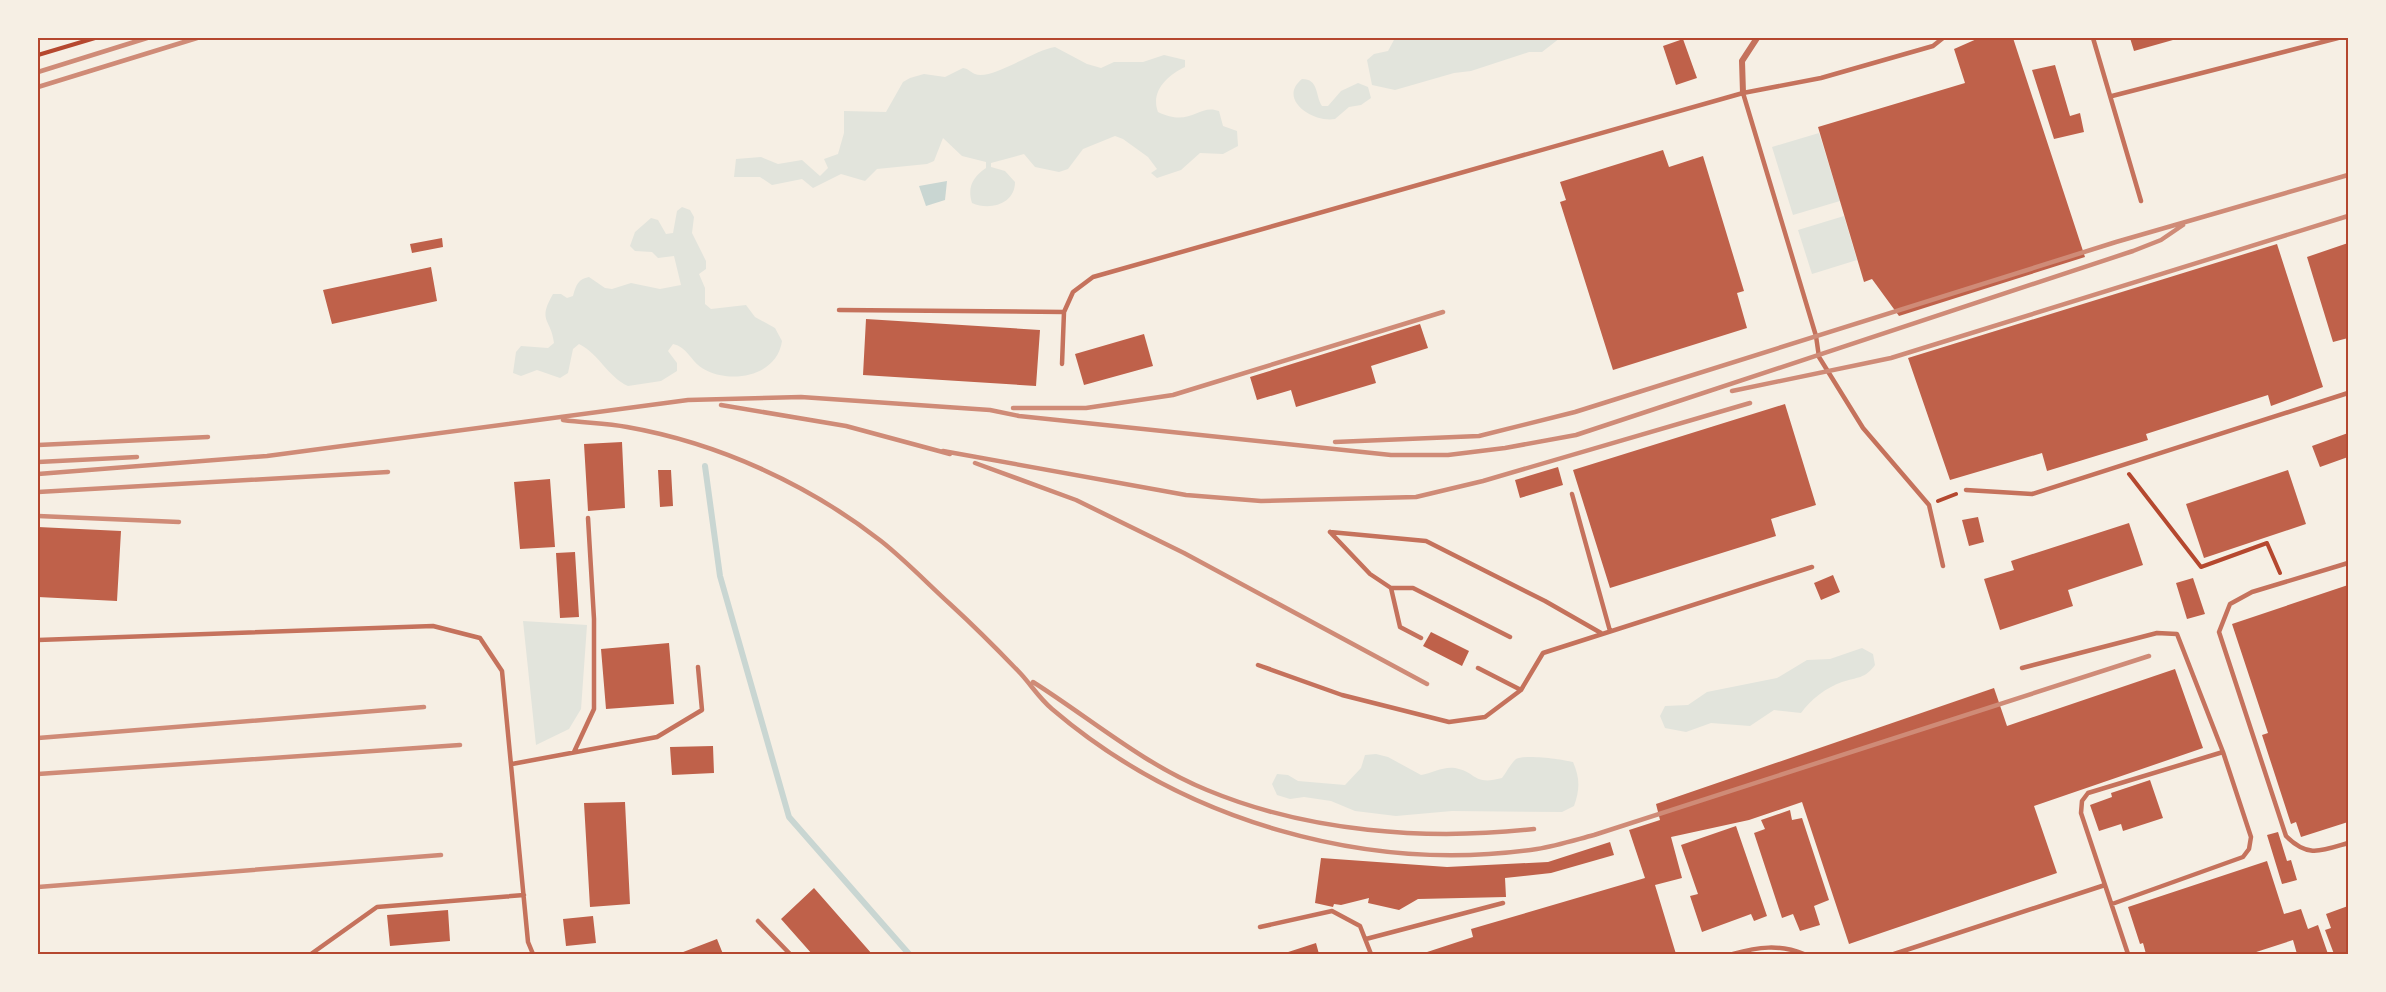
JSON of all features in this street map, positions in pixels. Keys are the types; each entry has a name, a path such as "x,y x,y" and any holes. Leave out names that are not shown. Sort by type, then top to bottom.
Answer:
{"street":[{"path":"1743,93 1742,61 1757,38"}],"lane":[{"path":"1062,364 1064,312 1073,292 1093,277 1743,93 1821,78 1933,46 1943,38"},
{"path":"2093,38 2112,96 2141,201"},
{"path":"2112,96 2338,38"},
{"path":"1743,93 1816,336 1818,357 1863,428 1929,505 1942,566"},
{"path":"839,310 1064,312"},
{"path":"1966,490 2032,494 2349,393"},
{"path":"1572,494 1610,631"},
{"path":"573,752 594,709 594,619 588,518"},
{"path":"1510,637 1413,588 1391,588 1370,574 1330,532 1426,541 1545,601 1601,633"},
{"path":"2349,562 2252,592 2230,604 2219,632 2286,836 2299,849 2318,852 2349,843"},
{"path":"1258,665 1342,695 1449,722 1485,717 1521,690 1543,653 1812,567"},
{"path":"1391,588 1400,627 1421,638"},
{"path":"38,640 433,626 480,638 502,671 528,942 533,954"},
{"path":"2022,668 2157,633 2177,634 2223,752 2251,837 2249,849 2243,857 2112,904"},
{"path":"512,764 657,737 702,710 698,667"},
{"path":"1478,668 1521,690"},
{"path":"2128,954 2081,813 2082,801 2088,794 2223,752"},
{"path":"1894,954 2105,885"},
{"path":"311,954 377,907 524,895"},
{"path":"1366,939 1503,903"},
{"path":"1260,927 1332,911 1360,926 1371,954"},
{"path":"758,921 790,954"},
{"path":"1733,954 1760,947 1785,948 1804,954"}],"path":[{"path":"38,55 95,38"},
{"path":"2122,465 2200,567 2267,543 2284,582"},
{"path":"1929,505 1966,490"}],"shaded area":[{"path":"1395,38 1560,38 1542,52 1529,52 1471,71 1454,73 1395,90 1372,85 1367,60 1374,54 1388,51"},
{"path":"1055,47 1087,64 1101,68 1114,62 1143,62 1164,55 1185,60 1185,67 1172,74 1162,85 1156,97 1158,112 1169,116 1187,117 1206,110 1219,111 1223,126 1237,131 1238,146 1223,154 1200,153 1181,170 1157,178 1151,173 1157,169 1148,157 1115,136 1083,149 1068,169 1059,172 1035,167 1024,154 991,163 991,167 1005,171 1015,182 1011,196 994,206 972,203 970,192 972,183 986,168 986,162 962,156 943,138 934,161 927,164 877,169 865,181 841,174 813,188 802,179 772,185 760,177 734,177 736,159 761,157 778,164 802,160 820,176 828,168 824,159 838,154 844,133 844,111 886,112 903,82 910,78 924,74 945,77 963,68 975,74 992,73"},
{"path":"1302,79 1314,85 1322,106 1328,106 1341,91 1358,83 1368,87 1371,98 1361,105 1349,107 1335,119 1317,117 1301,108 1296,102 1295,87"},
{"path":"1819,133 1840,201 1793,215 1772,147"},
{"path":"947,181 945,200 926,206 919,186"},
{"path":"682,207 690,210 694,217 692,233 706,261 706,269 699,274 705,288 705,304 711,309 746,305 755,317 775,328 782,341 771,363 762,370 750,374 725,376 702,368 682,348 673,344 668,351 677,363 677,371 661,381 628,386 579,344 573,349 568,373 560,378 537,370 521,376 513,373 516,352 521,346 548,348 554,343 545,315 553,294 561,294 567,298 573,296 578,283 589,277 605,288 612,289 631,283 660,289 681,285 674,256 658,258 652,252 635,251 630,246 635,232 651,218 658,220 666,234 673,233 677,211"},
{"path":"1844,216 1857,260 1812,274 1798,230"},
{"path":"523,621 587,625 581,709 569,729 536,745"},
{"path":"1862,648 1873,654 1875,665 1871,670 1864,675 1836,684 1809,703 1801,713 1774,710 1750,726 1711,723 1686,732 1665,728 1660,716 1665,706 1688,705 1707,692 1777,678 1807,660 1830,659"},
{"path":"1376,754 1388,757 1421,775 1455,768 1486,780 1502,778 1516,759 1527,757 1568,761 1573,762 1577,773 1577,794 1574,806 1562,812 1452,811 1396,816 1355,811 1331,801 1304,797 1290,799 1277,795 1272,784 1277,774 1288,775 1298,781 1345,785 1361,768 1365,755"}],"building":[{"path":"1979,38 2013,38 2085,257 1899,316 1872,279 1864,282 1818,127 1965,83 1954,49"},
{"path":"2130,38 2180,38 2134,51"},
{"path":"1683,39 1697,78 1676,85 1663,46"},
{"path":"2055,65 2070,116 2080,113 2084,132 2054,139 2032,70"},
{"path":"1663,150 1669,167 1703,156 1744,291 1737,293 1747,328 1613,370 1560,202 1566,200 1560,182"},
{"path":"442,238 443,247 412,253 410,244"},
{"path":"2348,243 2348,338 2333,342 2307,257"},
{"path":"2277,244 2323,387 2271,406 2268,395 2146,434 2148,440 2047,471 2042,453 1950,480 1908,358"},
{"path":"431,267 437,301 332,324 323,290"},
{"path":"866,319 1040,330 1036,386 863,375"},
{"path":"1420,324 1428,348 1371,366 1376,383 1296,407 1291,390 1257,400 1250,377"},
{"path":"1144,334 1153,366 1084,385 1075,354"},
{"path":"1785,404 1816,505 1771,519 1776,536 1610,588 1573,470"},
{"path":"2348,433 2348,457 2320,467 2312,446"},
{"path":"622,442 625,508 588,511 584,444"},
{"path":"1558,467 1563,485 1520,498 1515,480"},
{"path":"658,470 671,470 673,506 660,507"},
{"path":"2288,470 2306,524 2204,558 2186,504"},
{"path":"550,479 555,547 520,549 514,482"},
{"path":"1978,517 1984,542 1969,546 1962,520"},
{"path":"2129,523 2143,565 2068,590 2073,606 2000,630 1984,579 2014,570 2011,561"},
{"path":"38,527 121,531 117,601 38,597"},
{"path":"575,552 579,617 560,618 556,553"},
{"path":"1833,575 1840,592 1821,600 1814,583"},
{"path":"2193,578 2205,614 2187,619 2176,583"},
{"path":"2348,585 2348,822 2301,837 2296,822 2291,824 2262,735 2268,733 2232,624"},
{"path":"1431,632 1469,651 1462,666 1423,646"},
{"path":"669,643 674,704 606,709 601,649"},
{"path":"2175,669 2203,748 2034,806 2057,873 1849,944 1802,802 1749,820 1671,837 1682,878 1655,885 1676,954 1421,954 1473,937 1471,929 1645,878 1629,830 1660,820 1656,804 1994,688 2007,726"},
{"path":"713,746 714,773 672,775 670,747"},
{"path":"2150,780 2163,818 2123,831 2121,824 2099,831 2090,805 2112,797 2111,793"},
{"path":"625,802 630,904 590,907 584,803"},
{"path":"1790,810 1792,820 1802,818 1829,900 1814,906 1820,925 1800,931 1793,914 1782,918 1754,833 1765,829 1761,820"},
{"path":"1736,826 1767,916 1754,921 1751,914 1702,932 1690,896 1698,894 1681,845"},
{"path":"2278,832 2287,861 2291,860 2297,880 2282,884 2267,835"},
{"path":"1610,842 1614,855 1551,873 1505,878 1506,897 1418,899 1399,910 1368,903 1369,898 1341,905 1334,904 1333,907 1315,903 1321,858 1447,867 1548,862"},
{"path":"2267,861 2284,914 2301,909 2308,929 2318,925 2328,954 2297,954 2293,940 2250,954 2146,954 2143,943 2140,944 2128,907"},
{"path":"814,888 872,954 812,954 781,919"},
{"path":"2348,906 2348,954 2334,954 2325,930 2331,928 2326,914"},
{"path":"448,910 450,941 390,946 387,915"},
{"path":"593,916 596,943 566,946 563,919"},
{"path":"717,939 723,954 678,954"},
{"path":"1316,943 1319,954 1282,954"}],"waterway":[{"path":"705,466 720,576 789,817 909,954"}],"railway":[{"path":"38,72 147,38"},
{"path":"38,87 197,38"},
{"path":"1335,442 1479,436 1575,412 2116,242 2348,175"},
{"path":"1732,391 1891,358 2348,216"},
{"path":"38,474 267,456 688,400 801,397 990,410 1019,416 1391,455 1448,455 1505,448 1576,435 2133,251 2161,240 2183,225"},
{"path":"1013,408 1086,408 1173,395 1443,312"},
{"path":"943,451 1186,495 1261,501 1416,497 1483,481 1750,403"},
{"path":"721,405 846,426 950,454"},
{"path":"563,420 627,427 661,434 728,455 793,484 853,520 890,548 986,638 1048,705 1103,748 1159,782 1218,809 1280,830 1343,845 1408,853 1472,855 1551,846 1594,835 2149,656"},
{"path":"38,445 208,437"},
{"path":"38,462 137,457"},
{"path":"975,463 1076,500 1184,553 1427,684"},
{"path":"38,492 388,472"},
{"path":"38,516 179,522"},
{"path":"1033,682 1117,740 1183,779 1207,790 1286,816 1368,830 1410,833 1452,834 1534,829"},
{"path":"38,738 424,707"},
{"path":"38,774 460,745"},
{"path":"38,887 441,855"}]}
